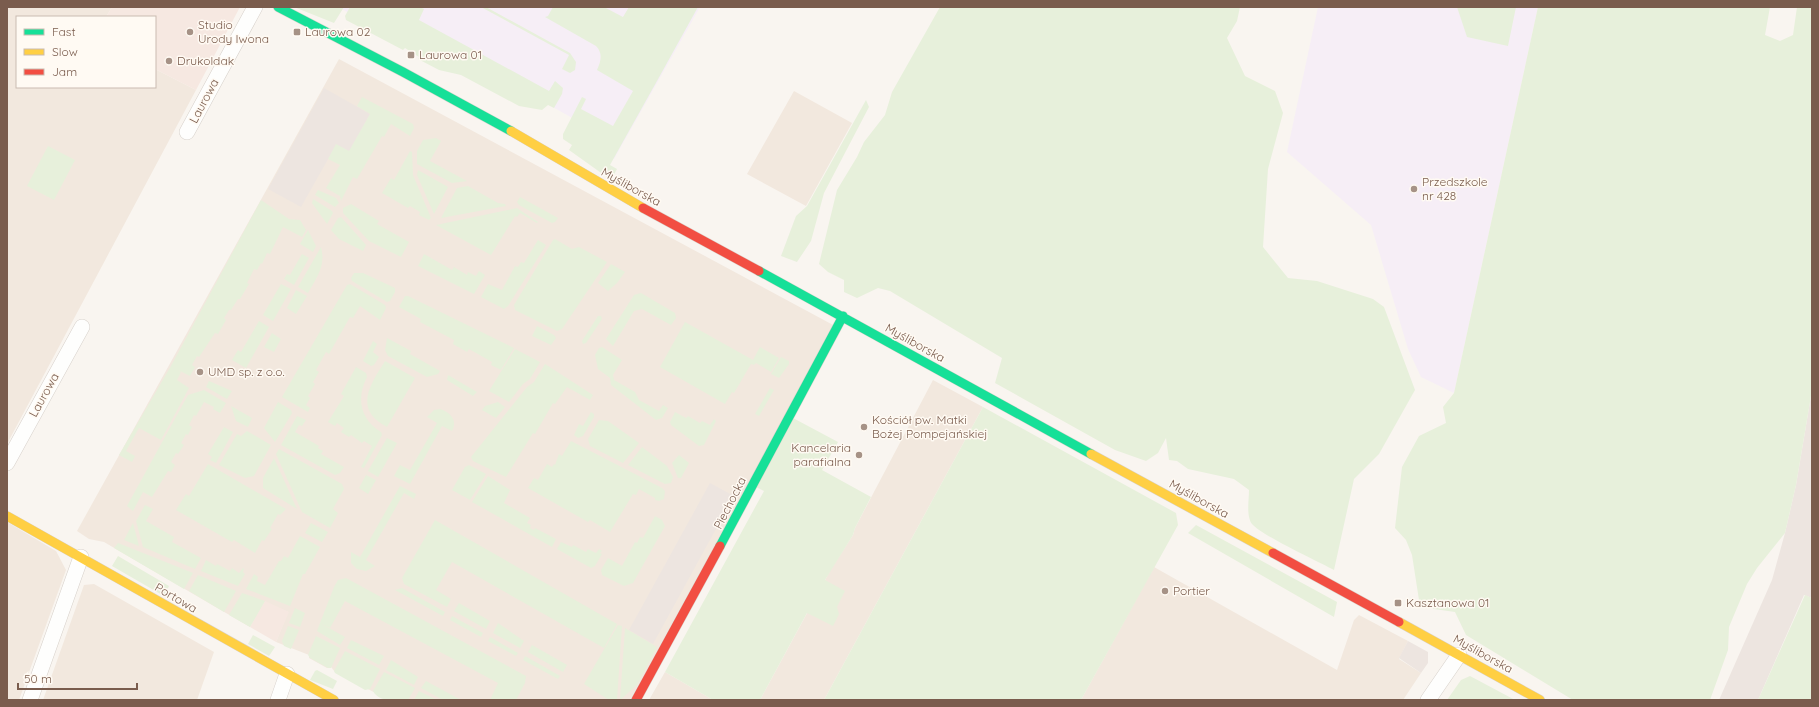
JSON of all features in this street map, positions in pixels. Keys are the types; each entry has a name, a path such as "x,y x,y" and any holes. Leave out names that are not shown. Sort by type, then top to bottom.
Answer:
{"street":[{"name":"Laurowa","path":"187,132 255,7"},
{"name":"Myśliborska","path":"278,7 362,49 559,158 606,187 844,316 1540,700"},
{"name":"Piechocka","path":"636,700 728,535 746,496 844,316"},
{"name":"Laurowa","path":"7,463 82,327"},
{"name":"Portowa","path":"7,516 334,700"},
{"path":"30,700 81,557"},
{"path":"1428,700 1459,655"},
{"path":"278,700 287,674"}],"shaded area":[{"path":"7,7 112,7 107,16 16,16 16,88 156,88 156,70 196,90 7,444"},
{"path":"112,7 240,7 196,90 156,70 156,16 107,16"},
{"path":"338,7 700,7 614,159 576,120 522,90 461,75"},
{"name":"Przedszkole nr 428","path":"1318,7 1538,7 1454,393 1421,377 1408,349 1371,225 1287,152"},
{"path":"339,59 835,326 630,700 389,700 335,672 331,667 327,668 309,658 309,655 276,642 288,612 265,602 250,627 104,542 89,539 77,531"},
{"path":"324,88 370,114 349,152 336,145 301,207 268,189"},
{"path":"794,91 852,123 806,206 747,174"},
{"path":"933,380 983,407 824,700 760,700 831,569 853,535 855,528"},
{"path":"1812,390 1812,598 1804,595 1758,700 1719,700 1772,580 1796,485"},
{"path":"710,483 734,496 653,644 629,630"},
{"path":"7,522 56,551 66,570 19,700 7,700"},
{"path":"1154,567 1337,670 1354,620 1359,615 1408,641 1399,659 1421,673 1403,700 1081,700"},
{"path":"94,584 214,652 197,700 43,700 84,585"},
{"path":"265,601 289,612 276,642 250,627"},
{"path":"1408,641 1428,652 1428,663 1421,673 1399,658"},
{"path":"665,672 713,700 649,700"}],"green space":[{"path":"294,7 344,7 334,23"},
{"path":"350,7 420,7 424,9 419,20 549,91 555,81 563,88 562,94 554,108 548,105 542,110 519,106 461,75 439,70 418,59 419,57 405,48 403,50 346,20 345,16"},
{"path":"481,7 486,7 570,53 576,62 575,70 570,73 562,69 569,55"},
{"path":"553,7 604,7 623,17 629,7 698,7 610,165 617,169 611,180 569,150 572,145 563,139 563,134 582,97 586,99 581,109 613,126 633,91 597,70 601,57 600,51 596,46 545,17 548,16"},
{"path":"940,7 1240,7 1237,21 1227,38 1245,76 1275,91 1283,113 1268,169 1263,247 1288,278 1317,281 1373,299 1384,307 1415,390 1379,454 1354,479 1334,570 1257,529 1250,521 1249,517 1249,490 1234,479 1188,469 1177,461 1169,460 1166,438 1158,453 1146,461 1115,450 995,383 1002,358 890,291 878,288 857,298 844,292 844,280 828,272 819,264 837,190 857,157 864,142 885,115 892,92"},
{"path":"1457,7 1516,7 1508,46 1467,37"},
{"path":"1538,7 1770,7 1765,35 1780,41 1793,35 1797,7 1812,7 1812,390 1796,485 1785,533 1757,568 1747,584 1729,627 1728,650 1710,700 1573,700 1466,635 1455,612 1434,609 1419,600 1412,555 1406,540 1395,528 1402,467 1419,436 1446,423 1443,407 1454,393"},
{"path":"362,97 413,124 414,128 410,136 391,124 384,137 382,136 357,179 353,177 341,201 340,196 326,188 340,165 328,159 336,144 349,151 370,114 357,106"},
{"path":"866,100 869,107 824,193 811,241 797,262 781,256 796,216 807,206"},
{"path":"436,138 441,141 430,161 467,181 452,183 417,164 417,151 423,140"},
{"path":"48,146 75,160 54,200 27,186"},
{"path":"410,151 412,152 413,175 431,218 429,220 419,215 420,212 410,206 408,208 382,193 391,178 394,180"},
{"path":"418,170 448,187 434,214 417,175"},
{"path":"468,186 498,203 505,204 506,206 441,218 457,188"},
{"path":"318,190 336,198 339,203 335,207 315,195"},
{"path":"520,197 558,218 552,223 519,205 517,202"},
{"path":"313,199 332,211 333,213 327,224 312,203"},
{"path":"261,200 289,219 300,220 306,230 302,237 283,227 270,254 267,253 262,264 261,263 257,270 254,269 247,283 249,284 240,299 238,299 224,318 226,320 218,334 215,333 199,357 197,356 192,365 195,367 190,376 178,370 181,372 177,380 189,388 161,440 139,428 126,451 135,456 132,462 119,455 171,366"},
{"path":"351,204 379,221 377,224 409,242 401,257 369,241 343,213 343,208"},
{"path":"517,208 538,222 537,223 520,213 517,217 515,216 491,255 436,225"},
{"path":"341,217 366,245 363,251 339,239 331,230 338,218"},
{"path":"308,230 316,246 313,252 300,244"},
{"path":"555,239 572,249 579,247 607,262 562,329 557,331 515,310 514,305"},
{"path":"538,240 546,245 508,306 504,309 481,297 488,284 502,290 515,266 518,267 521,262 524,263"},
{"path":"321,247 322,260 320,271 308,293 298,287"},
{"path":"302,254 309,258 294,285 284,279 287,274 290,275"},
{"path":"424,254 452,270 454,267 467,275 468,272 476,276 479,271 485,275 474,294 418,266"},
{"path":"611,264 625,272 617,283 608,291 598,283"},
{"path":"354,273 363,273 395,288 395,292 390,301 387,302 352,281 351,278"},
{"path":"281,284 291,289 273,321 263,315"},
{"path":"350,284 385,305 386,308 380,320 360,306 353,318 350,317 329,354 326,352 316,370 319,372 313,382 315,384 308,396 310,398 306,405 310,408 308,412 282,397 347,285"},
{"path":"296,290 307,296 296,314 287,308"},
{"path":"641,293 675,313 676,318 671,325 642,309 634,311 613,346 606,339 634,295"},
{"path":"405,296 408,296 514,348 501,370 491,365 492,362 469,349 467,352 453,344 454,340 420,322 421,319 399,307"},
{"path":"598,316 601,316 602,319 586,343 583,344 582,341"},
{"path":"259,321 269,327 246,368 232,360 238,350 241,352"},
{"path":"685,322 753,360 760,347 779,358 771,372 756,363 754,365 751,364 734,393 732,392 725,404 660,367"},
{"path":"537,326 554,335 556,338 551,345 532,336"},
{"path":"272,333 281,339 274,352 264,347"},
{"path":"387,338 411,351 410,354 440,371 438,374 427,377 388,356 385,350"},
{"path":"373,341 377,344 373,352 379,357 374,365 371,366 363,361"},
{"path":"602,347 622,360 613,375 614,380 635,392 639,400 659,411 663,405 668,408 662,418 656,420 611,385 610,378 598,369 595,355 599,348"},
{"path":"515,349 540,362 530,379 523,384 509,402 489,391"},
{"path":"781,357 789,361 789,364 779,378 771,374"},
{"path":"385,361 415,378 387,427 377,420 370,412 367,405 370,388"},
{"path":"545,364 593,395 590,400 567,387 555,404 553,403 535,434 533,433 506,477 473,461 471,457 527,387 534,382"},
{"path":"356,367 366,373 367,377 361,400 364,414 368,421 381,432 382,435 364,468 361,467 372,446 364,441 362,443 351,435 349,437 341,432 344,428 337,423 335,426 328,422 344,396 341,394"},
{"path":"448,375 477,392 473,396 447,380"},
{"path":"209,381 232,391 227,399 206,387"},
{"path":"770,388 774,390 759,416 755,414"},
{"path":"204,390 226,403 220,413 213,409 214,407 204,402 196,416 194,415 189,425 192,427 188,435 186,434 181,443 184,445 178,454 176,453 171,462 175,465 171,472 168,471 152,497 143,492 133,511 127,506 188,395"},
{"path":"278,402 291,410 292,413 275,442 264,428"},
{"path":"498,402 505,407 496,418 482,410 485,406"},
{"path":"231,406 252,418 248,427 236,421"},
{"path":"983,407 1176,513 1178,525 1081,700 824,700"},
{"path":"440,409 450,414 452,417 454,427 452,431 442,426 410,484 394,476 400,465 410,470 437,423 427,417 434,410"},
{"path":"591,412 594,414 594,417 583,436 578,438 574,435 579,424 583,426"},
{"path":"675,412 686,418 688,416 700,423 702,421 710,425 714,419 716,421 704,445 699,446 671,425 670,422"},
{"path":"297,416 306,420 302,426 299,425 295,432 319,446 318,448 323,451 321,454 344,467 340,473 335,475 281,445"},
{"path":"793,418 838,442 822,470 871,497 853,535 825,580 845,591 837,607 839,614 833,626 807,613 760,700 713,700 665,672 764,491 756,487"},
{"path":"599,420 608,421 639,443 623,463 590,446 588,439"},
{"path":"224,427 233,432 216,463 210,460 212,457 208,454"},
{"path":"247,431 271,445 254,476 245,478 219,465 237,434 241,436"},
{"path":"387,438 397,443 378,477 368,471"},
{"path":"571,441 662,488 665,491 664,499 659,501 655,500 655,498 639,489 636,495 633,494 610,532 590,520 588,522 528,488 534,478 538,480 547,464 552,467 554,464 555,465 559,454 562,456"},
{"path":"642,447 667,466 673,477 671,483 665,484 628,465"},
{"path":"279,449 342,484 344,489 333,509 338,513 330,528 302,512 276,454"},
{"path":"679,455 689,463 681,478 678,478 672,463"},
{"path":"274,458 297,509 263,488 263,478"},
{"path":"208,464 286,509 280,515 278,514 270,528 272,529 264,541 262,540 255,553 234,540 232,542 176,510 186,494 189,496"},
{"path":"469,465 486,474 470,500 452,490 465,467"},
{"path":"366,475 376,480 368,494 359,488"},
{"path":"488,476 510,490 504,503 530,518 527,523 531,525 530,528 534,530 535,528 556,539 552,547 472,502"},
{"path":"400,486 416,494 414,499 404,493 366,560 375,566 366,571 357,569 351,563 351,552 360,557"},
{"path":"145,505 153,509 146,521 174,537 172,542 201,558 195,569 143,547 136,521"},
{"path":"655,516 662,520 665,526 633,583 624,586 602,575 601,570 608,558 622,566 635,542 637,543 640,537 643,538"},
{"path":"435,520 617,624 604,648 452,562 436,590 451,599 447,607 404,584 402,578"},
{"path":"133,523 139,546 124,540"},
{"path":"311,523 328,532 322,542 305,533"},
{"path":"1196,525 1337,602 1334,617 1188,533"},
{"path":"300,536 320,547 305,574 303,574 290,606 246,589 254,574 258,577 257,581 265,585 279,561 281,561 284,556 288,558"},
{"path":"561,542 572,547 573,545 586,552 588,549 596,553 599,549 602,551 600,553 602,554 595,566 591,568 557,549"},
{"path":"118,543 193,573 184,589 114,548"},
{"path":"118,556 169,586 164,596 112,566"},
{"path":"206,560 216,566 217,564 230,571 232,568 239,573 243,568 243,572 245,574 238,586 201,571"},
{"path":"198,575 236,591 224,612 189,591"},
{"path":"346,578 526,676 525,683 516,700 490,700 498,683 345,601 330,628 320,623 338,580"},
{"path":"402,588 445,612 443,616 395,590"},
{"path":"242,593 265,601 250,627 229,615"},
{"path":"1805,595 1812,598 1812,700 1758,700"},
{"path":"459,603 490,621 486,629 454,611"},
{"path":"295,608 305,613 300,627 289,623"},
{"path":"452,616 483,633 481,637 450,620"},
{"path":"320,623 345,637 340,645 317,631"},
{"path":"498,623 524,641 520,648 493,633"},
{"path":"618,625 622,626 617,700 609,700 584,684"},
{"path":"288,626 299,630 291,649 284,646 282,641"},
{"path":"625,628 657,647 637,685 620,700"},
{"path":"253,635 275,647 269,656 248,644"},
{"path":"316,636 340,648 331,668 328,668 310,658 308,655"},
{"path":"490,637 518,653 516,656 488,641"},
{"path":"351,640 384,656 379,665 347,648"},
{"path":"532,645 567,665 563,672 528,652"},
{"path":"345,651 380,669 370,689 365,690 335,673 334,671"},
{"path":"525,656 560,676 558,679 523,660"},
{"path":"391,660 418,677 414,685 386,670"},
{"path":"317,670 337,681 333,689 310,680"},
{"path":"384,672 415,688 408,700 389,700 376,695 373,691"},
{"path":"1470,676 1515,700 1447,700 1461,680"},
{"path":"426,681 461,700 443,700 421,688"},
{"path":"419,691 437,700 414,700"}],"traffic: fast":[{"path":"278,7 403,72 511,131"},
{"path":"759,271 1091,454"},
{"path":"720,546 843,316"}],"traffic: slow":[{"path":"511,131 643,208"},
{"path":"1091,454 1273,553"},
{"path":"7,516 334,700"},
{"path":"1399,622 1540,700"}],"traffic: jam":[{"path":"643,208 759,271"},
{"path":"636,700 720,546"},
{"path":"1273,553 1399,622"}],"place":[{"name":"Studio Urody Iwona","path":"190,32"},
{"name":"Laurowa 02","path":"297,32"},
{"name":"Laurowa 01","path":"411,55"},
{"name":"Drukoldak","path":"169,61"},
{"name":"Przedszkole nr 428","path":"1414,189"},
{"name":"UMD sp. z o.o.","path":"200,372"},
{"name":"Kościół pw. Matki Bożej Pompejańskiej","path":"864,427"},
{"name":"Kancelaria parafialna","path":"859,455"},
{"name":"Portier","path":"1165,591"},
{"name":"Kasztanowa 01","path":"1398,603"}]}
